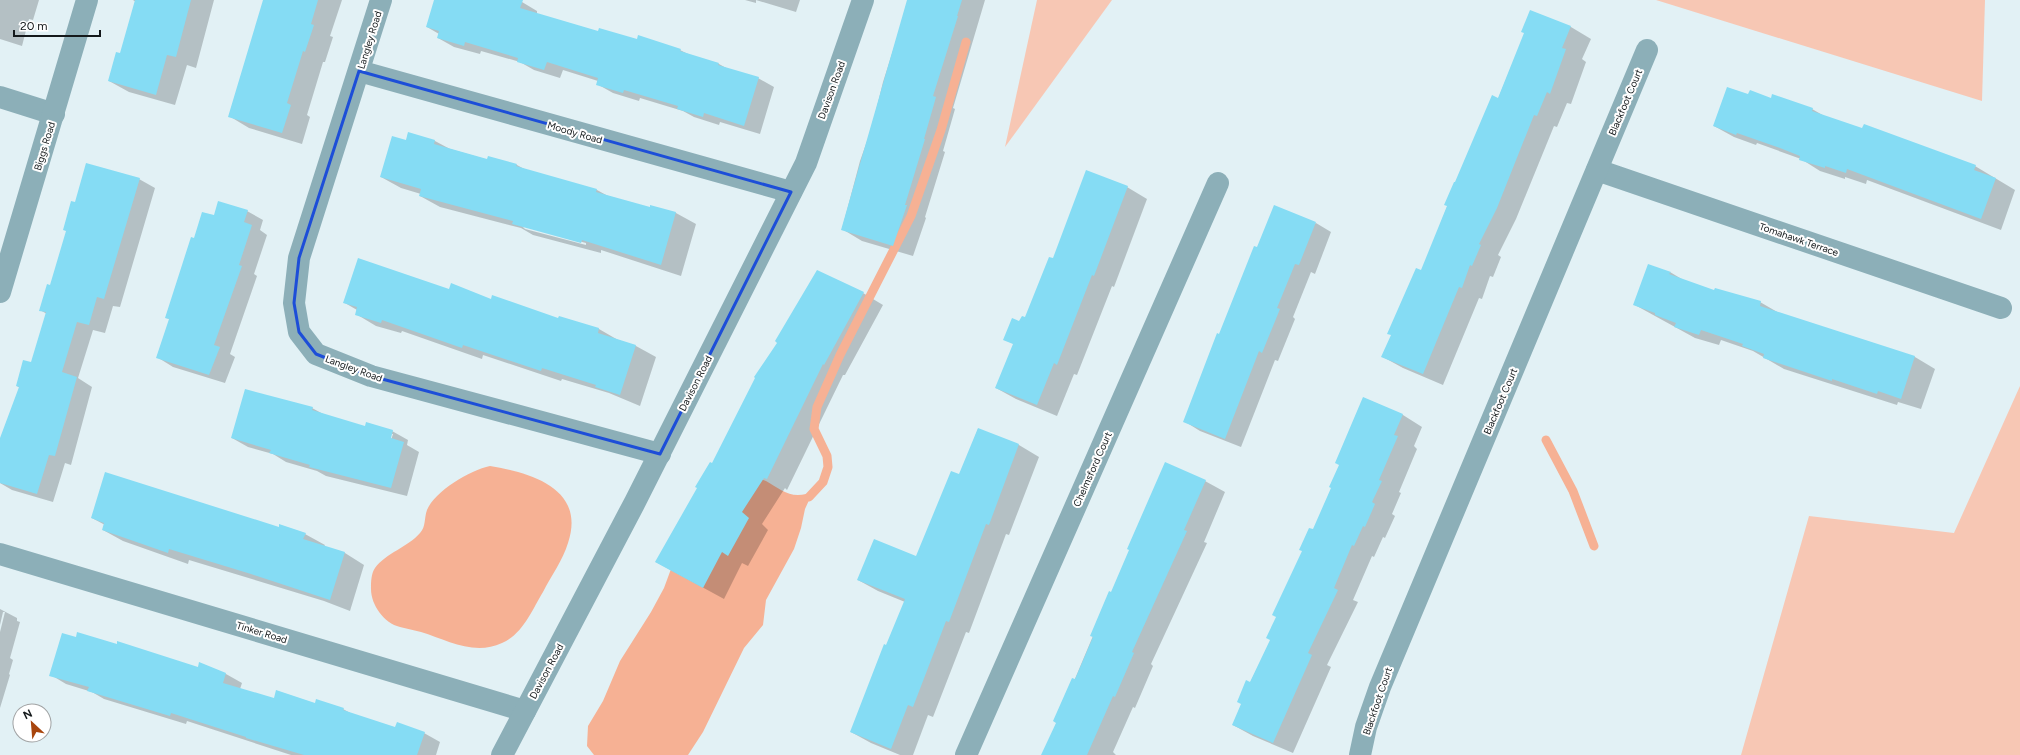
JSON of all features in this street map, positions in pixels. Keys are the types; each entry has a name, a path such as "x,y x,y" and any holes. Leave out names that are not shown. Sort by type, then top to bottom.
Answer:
{"street":[{"name":"Biggs Road","path":"0,292 87,0"},
{"name":"Langley Road","path":"381,0 299,258 294,303 299,332 316,354 371,376 660,454"},
{"name":"Davison Road","path":"502,755 660,454 806,163 863,0"},
{"name":"Blackfoot Court","path":"1360,755 1366,727 1380,687 1647,50"},
{"name":"Moody Road","path":"359,71 791,192"},
{"path":"0,97 54,114"},
{"name":"Tomahawk Terrace","path":"1596,170 2001,308"},
{"name":"Chelmsford Court","path":"966,755 1218,183"},
{"name":"Tinker Road","path":"0,554 525,711"}],"highlighted area":[{"path":"359,71 791,192 660,454 371,376 316,354 299,332 294,303 299,258"}],"shaded area":[{"path":"1037,0 1112,0 1005,147"},
{"path":"1656,0 1985,0 1982,101"},
{"path":"2020,386 2020,755 1741,755 1809,516 1954,533"},
{"path":"490,466 522,473 538,479 552,487 562,497 569,509 572,524 566,549 531,614 516,634 509,639 492,647 481,648 461,645 400,627 389,622 376,607 373,601 371,589 375,568 385,558 415,538 422,531 427,510 437,496 454,482 482,468"},
{"path":"745,473 766,481 790,494 806,494 810,498 805,509 794,549 766,600 763,625 744,648 703,732 688,755 594,755 587,746 588,726 603,701 620,661 651,612 664,588 678,550"}],"building":[{"path":"135,0 191,0 176,57 167,55 156,95 108,81 116,52 120,53"},
{"path":"263,0 318,0 311,24 314,25 305,52 303,51 287,103 291,105 282,133 228,117"},
{"path":"434,0 523,0 520,8 598,31 599,28 637,39 638,35 681,49 680,51 719,63 718,65 759,77 744,126 704,113 703,117 677,109 678,106 624,90 623,93 596,85 598,78 547,62 544,70 517,62 518,58 465,42 464,46 437,38 439,31 426,27"},
{"path":"907,0 962,0 933,96 936,97 905,205 907,205 893,246 841,230"},
{"path":"1530,10 1571,26 1562,48 1566,49 1550,94 1547,92 1537,116 1534,115 1497,208 1479,244 1481,245 1472,266 1470,265 1462,288 1459,287 1423,374 1381,357 1391,335 1387,334 1416,268 1421,270 1447,206 1444,205 1492,95 1498,98 1524,33 1521,32"},
{"path":"1727,87 1748,94 1750,90 1771,98 1772,94 1813,108 1812,111 1862,128 1864,124 1976,165 1974,170 1996,178 1981,219 1847,169 1846,173 1799,160 1800,156 1780,148 1737,133 1736,135 1713,126"},
{"path":"408,132 435,140 434,144 487,159 488,156 517,164 516,166 597,189 596,192 650,207 650,205 676,212 661,265 582,240 581,243 512,224 513,221 419,196 421,189 380,177 392,136 406,140"},
{"path":"86,163 140,178 104,299 97,297 89,325 77,322 62,372 77,377 55,456 49,455 37,494 0,483 0,438 19,387 16,386 23,360 31,362 46,312 39,311 47,284 50,285 66,231 63,230 71,201 75,202"},
{"path":"1086,170 1128,186 1094,276 1092,275 1057,365 1054,363 1037,405 995,388 1013,344 1003,340 1012,318 1019,321 1022,316 1025,317 1049,257 1053,258"},
{"path":"218,201 248,210 244,222 252,225 239,265 242,266 214,345 220,347 209,375 156,358 169,319 165,318 191,237 194,238 202,212 214,215"},
{"path":"1274,205 1316,222 1299,265 1295,264 1277,308 1280,309 1262,353 1259,351 1225,439 1183,422 1217,333 1219,334 1254,246 1257,247"},
{"path":"358,258 449,289 451,283 491,299 492,295 558,318 559,316 599,328 598,333 636,345 620,395 595,387 596,385 542,368 541,371 463,345 462,348 382,320 381,323 355,315 357,307 343,303"},
{"path":"1648,264 1671,272 1669,274 1714,290 1715,288 1761,301 1760,306 1915,356 1901,399 1878,391 1877,394 1832,379 1832,381 1763,358 1764,354 1742,346 1743,344 1701,330 1699,335 1674,327 1676,323 1633,305"},
{"path":"817,270 864,292 824,365 823,364 767,479 764,478 742,512 749,518 728,556 722,552 703,588 655,562 697,488 695,487 710,462 712,463 755,378 754,377 777,343 775,341"},
{"path":"245,389 313,407 312,410 365,426 366,422 393,430 391,438 404,442 391,488 309,467 310,465 269,453 271,450 231,438"},
{"path":"1363,397 1403,414 1394,435 1398,436 1379,480 1382,481 1372,502 1375,504 1365,527 1363,526 1354,546 1352,545 1334,588 1338,590 1308,653 1312,655 1273,743 1232,725 1241,704 1237,702 1246,680 1250,682 1270,640 1266,638 1276,617 1272,615 1302,551 1299,550 1309,528 1313,529 1331,488 1329,487 1339,465 1335,463"},
{"path":"978,428 1019,444 989,525 986,524 949,622 946,621 913,707 908,705 891,749 850,732 884,644 886,645 905,599 857,580 874,539 916,556 951,471 959,474"},
{"path":"1165,462 1206,480 1184,530 1187,531 1132,652 1134,653 1115,697 1113,696 1087,755 1041,755 1056,723 1053,721 1072,678 1075,679 1093,637 1090,636 1109,591 1111,592 1129,550 1127,549"},
{"path":"105,472 279,527 279,524 306,533 303,539 345,552 330,600 169,549 168,553 102,530 104,523 91,518"},
{"path":"77,632 117,644 117,641 198,667 199,662 226,673 223,683 274,698 276,690 315,703 316,699 344,708 343,710 395,727 397,722 425,732 417,755 304,755 246,738 171,713 170,716 87,691 89,687 49,676 62,633 76,637"}],"waterway":[{"path":"809,497 823,482 828,467 827,456 814,429 817,407 840,355 911,216 941,130 966,42"},
{"path":"1546,440 1573,491 1594,546"}]}
